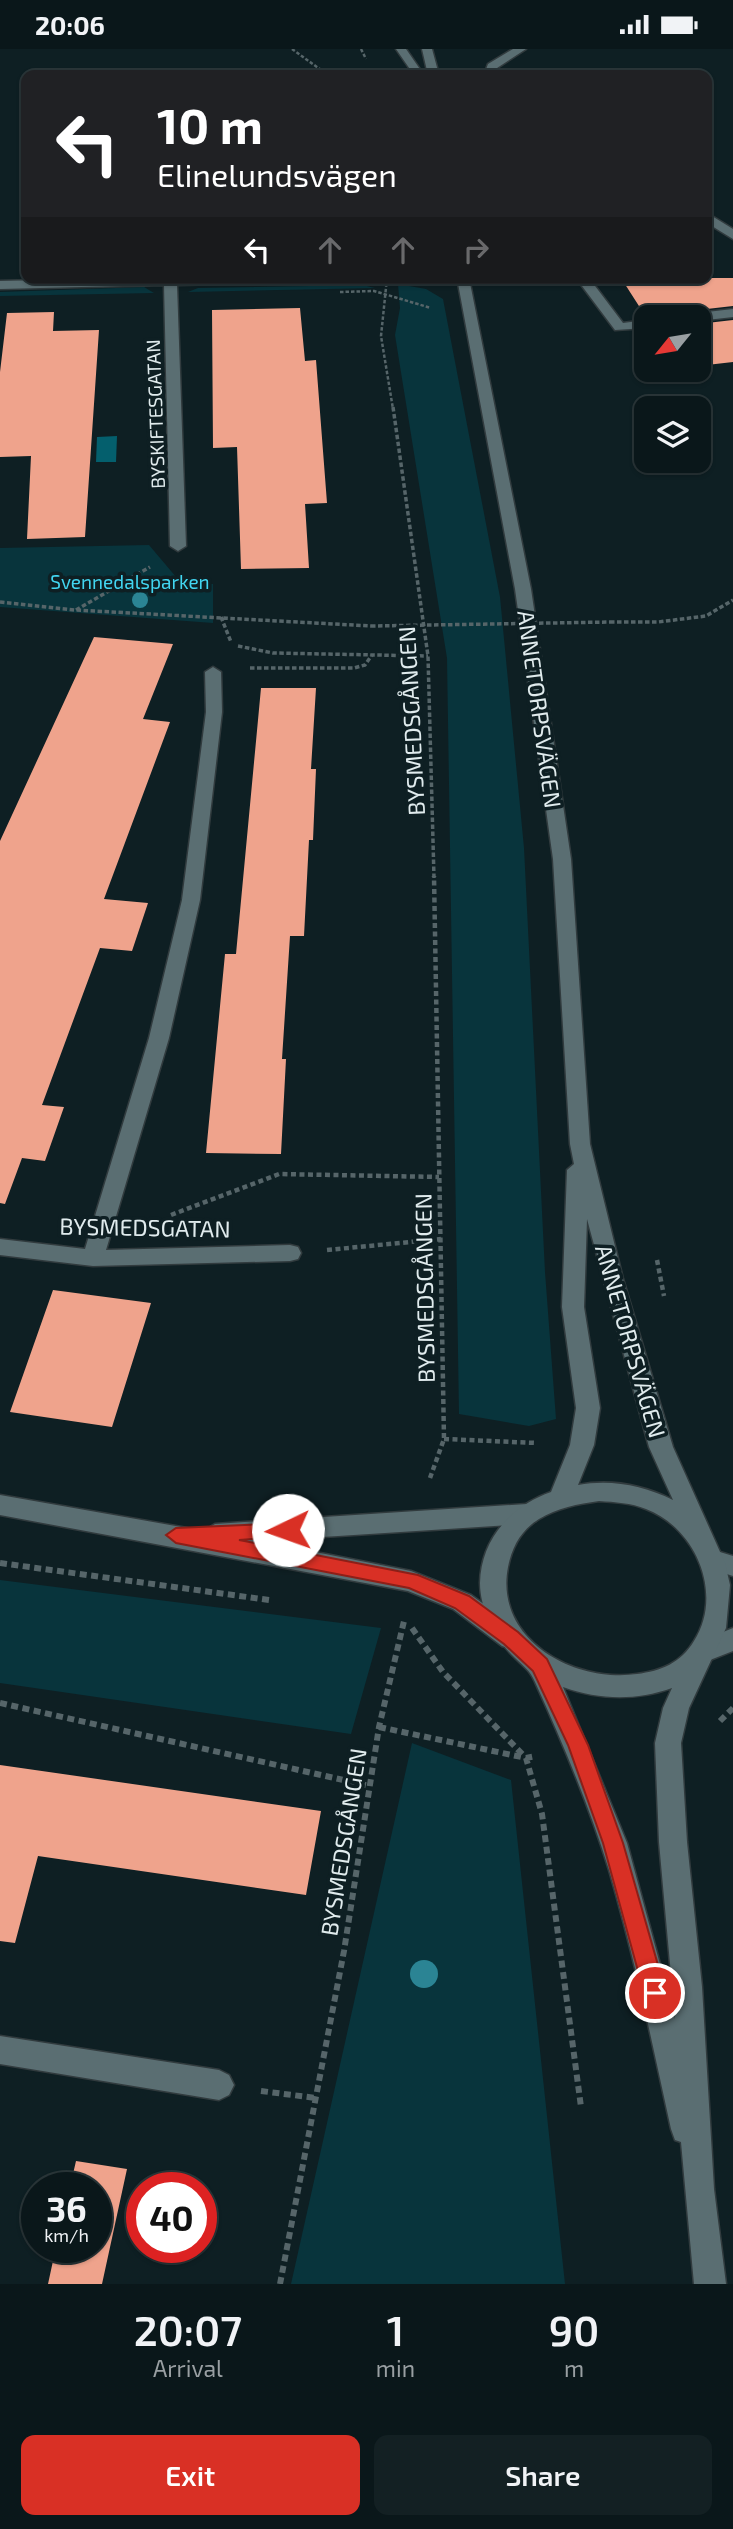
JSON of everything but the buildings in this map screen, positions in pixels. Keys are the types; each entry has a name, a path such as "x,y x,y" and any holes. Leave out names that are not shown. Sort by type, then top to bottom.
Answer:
{"main road":[{"path":"401,49 415,70"},
{"path":"427,49 433,70"},
{"path":"491,70 521,49"},
{"path":"712,220 733,235"},
{"path":"0,285 21,284"},
{"name":"BYSKIFTESGATAN","path":"170,284 178,546"},
{"name":"ANNETORPSVÄGEN","path":"464,284 523,589 562,859 580,1144 573,1307 588,1408 574,1472 561,1497"},
{"path":"587,284 620,327 634,325"},
{"path":"711,316 733,313"},
{"path":"93,1258 159,1038 191,900 214,712 213,672"},
{"name":"ANNETORPSVÄGEN","path":"580,1144 611,1279 661,1447 699,1531"},
{"name":"BYSMEDSGATAN","path":"0,1247 93,1258 290,1253"},
{"path":"511,1638 495,1605 492,1571 504,1539 527,1514 561,1497 599,1491 631,1494 668,1508 699,1531 727,1564 728,1596 725,1618 713,1650 677,1707 668,1743 673,1842 688,1987 699,2189 710,2284"},
{"path":"0,1505 176,1535 411,1581 462,1602 511,1638 540,1665 578,1683 601,1688 644,1686 681,1673 713,1650"},
{"path":"176,1535 527,1514"},
{"path":"540,1665 578,1745 621,1868 655,1993 699,2189"},
{"path":"0,2050 219,2085"}],"path":[{"path":"292,49 321,70"},
{"name":"BYSMEDSGÅNGEN","path":"386,284 381,336 408,496 428,656 444,1440 428,1485 424,1521"},
{"path":"75,610 133,579 178,546"},
{"path":"0,602 75,610 371,626 657,622 706,616 733,600"},
{"path":"221,617 228,640 244,649 428,656"},
{"path":"213,672 231,668 354,668 365,666 372,655"},
{"path":"103,1226 147,1224 279,1174 439,1177"},
{"path":"290,1253 441,1239"},
{"path":"0,1563 281,1602"},
{"path":"391,1616 404,1617 443,1672 526,1758 542,1814 581,2107"},
{"name":"BYSMEDSGÅNGEN","path":"280,2284 344,1951 379,1727 404,1617"},
{"path":"0,1703 370,1786"},
{"path":"219,2085 316,2098"}],"green space":[{"path":"398,284 426,289 443,299 500,597 524,848 545,1272 556,1419 529,1426 459,1414 447,658 395,335 400,308"},
{"path":"363,285 375,288 188,292 198,288"},
{"path":"144,287 154,293 0,296 0,292"},
{"name":"Svennedalsparken","path":"149,545 182,584 213,584 213,623 0,607 0,548"},
{"path":"0,1580 381,1628 351,1734 0,1683"},
{"path":"412,1743 511,1780 565,2284 291,2284"}],"shaded area":[{"path":"117,436 116,462 96,462 97,437"}],"route":[{"path":"288,1530 176,1535 411,1581 462,1602 511,1638 540,1665 578,1745 613,1843 655,1993"}]}
